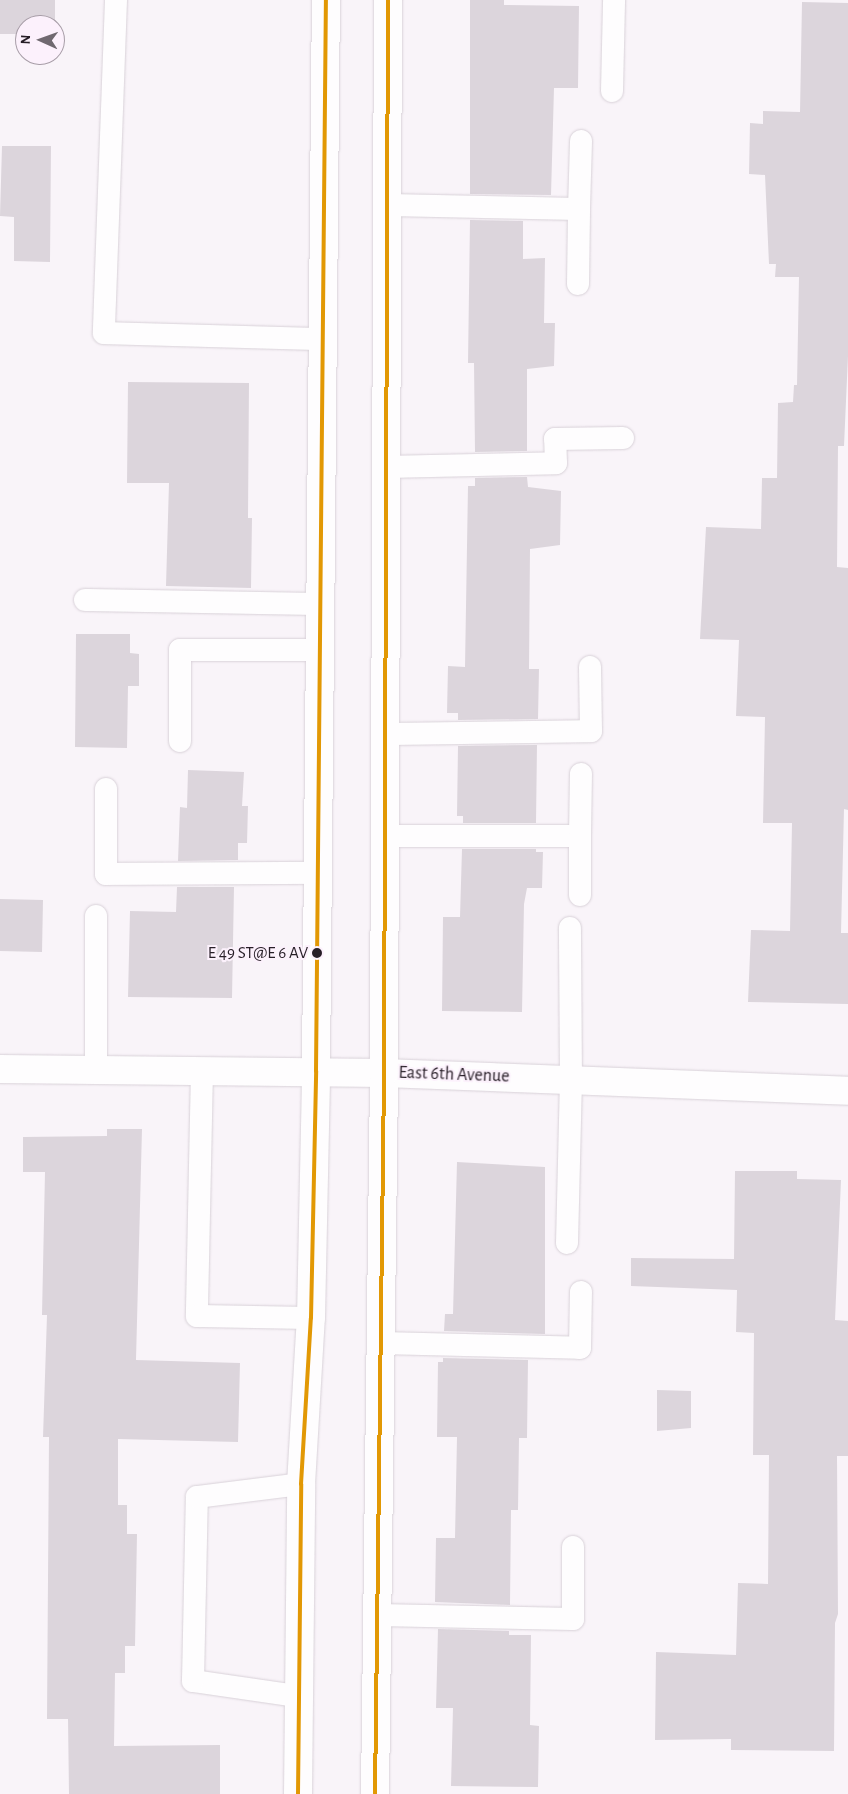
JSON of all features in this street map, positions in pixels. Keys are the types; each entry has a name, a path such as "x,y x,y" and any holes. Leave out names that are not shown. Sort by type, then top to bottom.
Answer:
{"main road":[{"path":"298,1794 297,1696 302,1484 310,1318 316,1072 326,0"},
{"path":"375,1794 384,1073 388,0"},
{"name":"East 6th Avenue","path":"0,1069 384,1073 848,1091"}],"lane":[{"path":"116,0 104,333 323,338"},
{"path":"612,91 614,0"},
{"path":"578,284 581,141"},
{"path":"388,205 579,209"},
{"path":"386,467 556,463 556,439 623,438"},
{"path":"85,600 320,604"},
{"path":"180,741 180,650 320,650"},
{"path":"386,734 591,731 590,667"},
{"path":"580,895 581,774"},
{"path":"106,789 106,874 318,874"},
{"path":"385,836 580,836"},
{"path":"96,916 96,1070"},
{"path":"567,1243 571,1080 570,928"},
{"path":"202,1070 197,1316 310,1318"},
{"path":"381,1342 580,1348 581,1292"},
{"path":"297,1696 193,1681 197,1497 302,1484"},
{"path":"377,1615 573,1619 573,1547"}],"building":[{"path":"0,0 55,0 55,15 15,15 15,34 0,34"},
{"path":"470,0 504,0 504,5 579,6 578,88 554,88 551,195 470,194"},
{"path":"802,2 848,3 848,356 844,446 838,446 837,567 848,568 848,810 844,809 841,933 848,933 848,1004 748,1002 751,930 790,931 792,823 763,823 765,717 736,716 739,640 700,639 706,527 761,529 762,478 777,478 778,403 793,402 794,385 797,385 799,277 775,277 776,264 769,264 765,175 749,174 750,123 763,124 763,111 800,112"},
{"path":"2,146 51,146 50,262 14,261 14,217 0,216"},
{"path":"470,220 523,221 523,259 545,258 544,323 555,323 554,366 527,369 527,451 475,452 474,363 468,363"},
{"path":"128,382 249,383 248,518 252,518 251,588 166,586 169,483 127,483"},
{"path":"527,477 528,487 561,491 560,545 530,549 529,669 539,669 538,719 458,720 458,713 447,713 448,666 465,667 468,486 475,486 475,478"},
{"path":"76,634 130,634 130,653 139,654 139,686 128,686 127,748 75,747"},
{"path":"537,745 536,823 463,823 463,816 457,816 458,746"},
{"path":"188,770 244,772 242,806 248,806 247,843 238,843 238,860 178,861 180,807 187,808"},
{"path":"462,849 536,849 536,852 543,852 542,888 527,888 524,904 522,1012 442,1011 443,917 460,917"},
{"path":"177,887 234,887 232,998 128,997 130,911 176,912"},
{"path":"0,899 43,900 42,952 0,951"},
{"path":"107,1129 142,1129 136,1360 240,1363 238,1442 118,1439 118,1505 127,1505 127,1534 137,1534 135,1646 125,1646 125,1673 115,1673 114,1746 220,1745 220,1794 69,1794 68,1719 47,1719 49,1437 43,1437 47,1315 42,1315 45,1172 23,1172 23,1137 107,1136"},
{"path":"457,1162 545,1167 545,1334 444,1331 445,1314 453,1314"},
{"path":"735,1171 797,1171 797,1179 841,1180 835,1320 848,1321 848,1456 837,1456 838,1614 835,1623 834,1751 731,1750 731,1739 655,1740 656,1652 736,1655 738,1583 768,1584 769,1455 753,1455 754,1333 736,1332 737,1290 631,1286 631,1258 734,1259"},
{"path":"443,1358 528,1360 527,1438 519,1438 518,1510 511,1510 510,1605 435,1602 436,1538 455,1538 457,1437 437,1437 438,1362 443,1362"},
{"path":"657,1390 691,1391 691,1428 657,1431"},
{"path":"438,1629 509,1631 509,1635 531,1635 530,1725 539,1726 538,1787 451,1786 453,1708 436,1708"}],"transit line":[{"path":"298,1794 301,1484 311,1318 316,1071 326,0"},
{"path":"375,1794 384,1073 388,0"}],"place":[{"name":"E 49 ST@E 6 AV","path":"317,953"}]}
